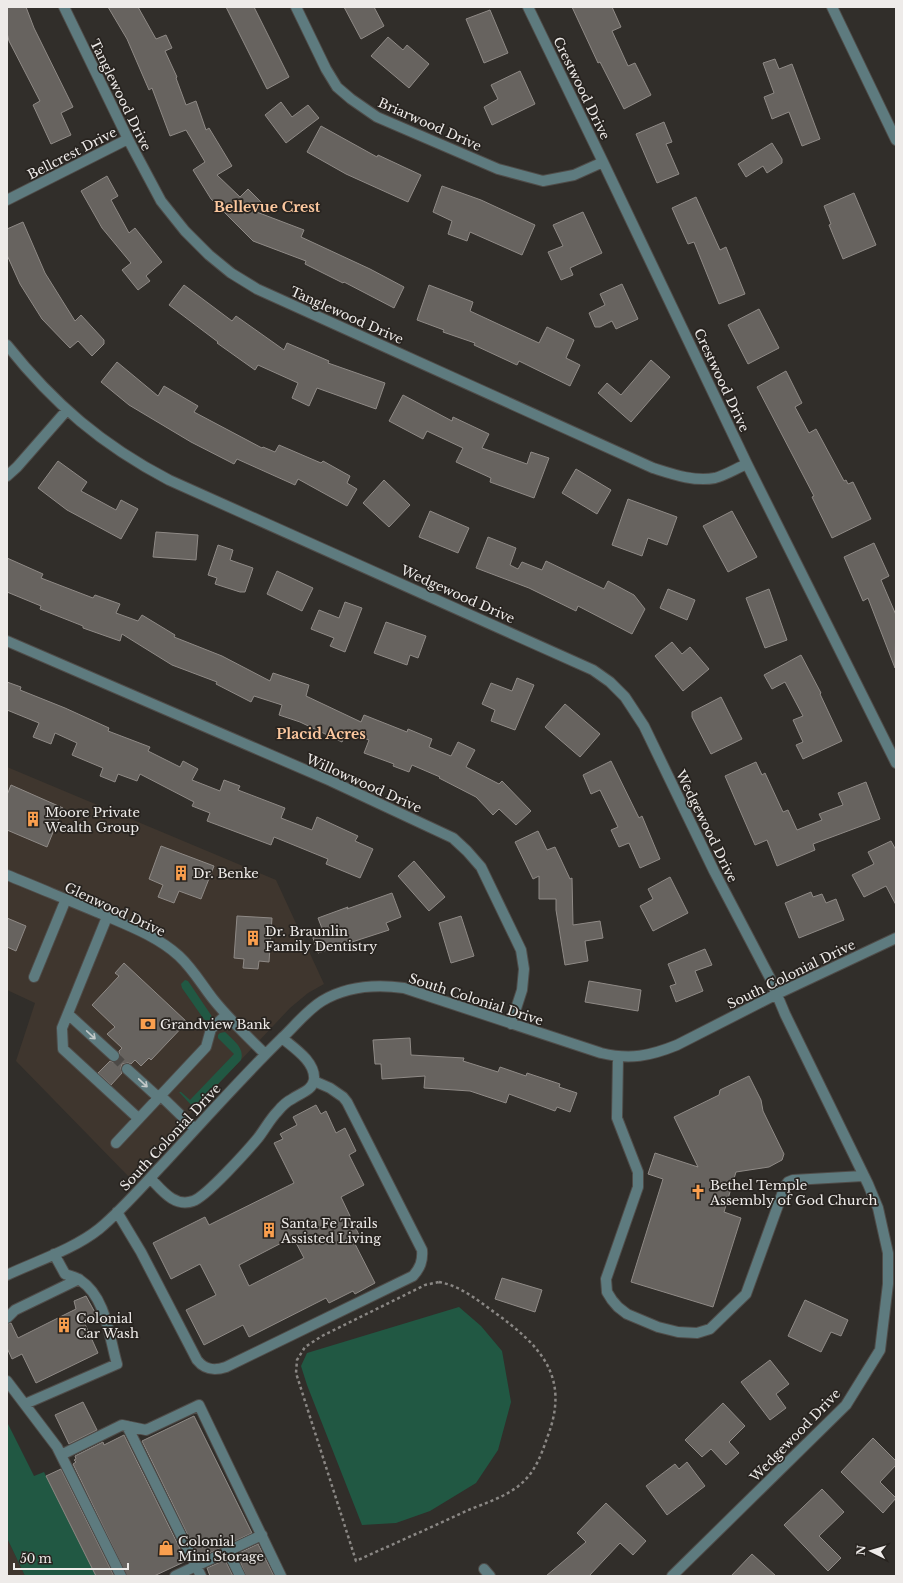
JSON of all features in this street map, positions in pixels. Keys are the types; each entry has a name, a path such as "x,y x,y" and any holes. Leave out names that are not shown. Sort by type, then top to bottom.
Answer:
{"street":[{"name":"Tanglewood Drive","path":"64,7 128,139 161,201 209,254 231,273 258,289 653,468 676,475 693,478 715,478 747,464"},
{"name":"Briarwood Drive","path":"296,7 326,69 338,87 351,99 377,117 498,169 543,181 574,175 603,162"},
{"name":"Crestwood Drive","path":"528,7 747,464 896,763"},
{"path":"832,7 896,140"},
{"name":"Bellcrest Drive","path":"7,200 128,139"},
{"name":"Wedgewood Drive","path":"7,345 47,392 67,410 93,432 143,466 169,480 593,670 610,682 625,697 644,726 714,871 770,978 785,1014 878,1208 888,1253 888,1284 880,1350 846,1405 672,1576"},
{"path":"7,476 17,467 67,410"},
{"name":"Willowwood Drive","path":"7,641 331,781 453,838 467,850 481,867 521,950 524,969 522,990 512,1024"},
{"name":"Glenwood Drive","path":"7,875 140,932 179,956 195,974 226,1015 265,1054"},
{"path":"34,977 66,899"},
{"path":"107,917 62,1028 63,1049 138,1118"},
{"name":"South Colonial Drive","path":"7,1275 54,1254 89,1236 117,1212 150,1178 265,1054 310,1010 322,1001 336,994 367,986 390,986 404,988 601,1054 618,1057 640,1057 660,1052 777,994 896,938"},
{"path":"68,1014 114,1056"},
{"path":"116,1143 206,1047 211,1029 226,1015"},
{"path":"150,1178 171,1198 183,1202 198,1199 209,1190 258,1138 284,1104 307,1091 312,1086 314,1081 314,1073 312,1067 307,1060 282,1038"},
{"path":"618,1057 617,1118 638,1172 638,1187 606,1279 607,1292 618,1307 627,1314 658,1327 678,1332 697,1333 710,1329 746,1294 785,1186 788,1182 793,1180 863,1176"},
{"path":"127,1069 195,1130"},
{"path":"117,1212 142,1252 198,1360 206,1368 218,1370 226,1367 413,1276 419,1270 422,1262 422,1250 419,1244 343,1097 330,1088 314,1081"},
{"path":"25,1404 117,1364 103,1311 90,1288 79,1279 65,1274 54,1254"},
{"path":"7,1318 15,1310 79,1279"},
{"path":"7,1382 58,1447 121,1576"},
{"path":"61,1454 122,1425 146,1430 199,1405 282,1576"},
{"path":"127,1426 201,1576"},
{"path":"175,1576 262,1535"},
{"path":"228,1551 240,1576"}],"path":[{"path":"439,1282 458,1288 478,1300 514,1326 537,1350 545,1361 553,1379 556,1406 552,1425 541,1454 533,1470 525,1480 512,1490 356,1561 296,1374 297,1360 305,1347 322,1336 425,1285 439,1282"}],"shaded area":[{"path":"7,767 276,880 324,984 308,993 290,1008 130,1178 16,1061 35,1003 7,990"},
{"path":"7,1538 25,1576 7,1576"}],"green space":[{"path":"185,980 188,981 211,1015 212,1017 209,1021 206,1021 203,1018 182,988 181,984"},
{"path":"225,1032 240,1048 242,1056 241,1060 197,1106 193,1107 179,1092 190,1100 234,1054 218,1038 220,1033"},
{"path":"459,1307 481,1326 502,1351 511,1402 498,1450 476,1483 430,1511 396,1523 362,1525 307,1385 301,1366 307,1353"},
{"path":"7,1422 34,1476 44,1472 96,1576 25,1576 7,1538"}],"building":[{"path":"7,7 26,7 34,28 73,107 61,113 71,135 51,144 33,105 40,101 9,41 7,33"},
{"path":"108,7 138,7 156,39 166,35 172,48 165,51 177,77 176,78 186,105 196,101 206,130 209,128 232,166 217,175 240,197 248,189 262,203 254,211 304,230 301,237 370,269 404,287 394,308 305,264 306,261 253,241 211,199 193,170 205,162 186,130 170,136 152,88 149,90 127,39"},
{"path":"226,7 254,7 289,77 267,89"},
{"path":"344,7 374,7 384,26 361,39"},
{"path":"572,7 612,7 621,27 612,31 628,66 635,63 651,95 624,109 600,62 598,63"},
{"path":"490,10 508,53 484,63 466,19"},
{"path":"388,37 403,50 407,45 429,64 409,88 371,56"},
{"path":"775,59 779,69 792,64 820,139 802,146 789,112 772,119 764,97 774,93 763,63"},
{"path":"520,71 535,104 492,125 484,107 498,99 491,85"},
{"path":"281,102 292,117 308,105 319,118 286,143 265,115"},
{"path":"664,122 672,142 666,144 679,174 657,183 636,134"},
{"path":"321,126 377,157 378,155 421,175 408,202 346,174 307,152"},
{"path":"772,143 782,159 782,163 767,173 763,166 746,177 738,164"},
{"path":"107,176 118,196 111,200 129,233 135,228 162,262 146,276 150,281 138,290 122,270 131,263 102,228 81,191"},
{"path":"442,186 481,200 535,225 522,255 470,232 467,241 448,234 452,221 433,212"},
{"path":"854,193 876,245 843,259 829,225 831,224 824,206"},
{"path":"696,197 720,250 726,247 745,294 719,304 694,242 688,244 672,208"},
{"path":"583,212 602,253 570,268 573,275 561,280 548,252 563,246 553,225"},
{"path":"23,222 45,273 75,321 81,315 104,340 104,344 92,356 78,341 70,348 42,319 20,284 7,255 7,229"},
{"path":"622,284 638,319 616,329 612,321 600,327 595,327 589,313 605,305 600,294"},
{"path":"184,285 232,321 236,316 284,350 287,343 329,361 328,363 385,383 376,409 317,388 309,406 292,398 298,383 258,365 255,370 217,343 218,342 169,305"},
{"path":"429,285 473,302 470,311 539,343 547,327 574,340 566,358 580,365 570,386 519,361 517,365 474,345 475,343 443,332 444,330 417,320"},
{"path":"759,309 779,348 748,364 728,325"},
{"path":"651,360 670,377 631,422 598,393 607,383 621,395"},
{"path":"117,362 158,396 164,386 198,406 194,412 262,448 263,447 275,452 279,445 321,463 323,461 350,476 347,483 357,489 347,506 298,479 295,485 237,459 234,464 191,442 129,405 101,382"},
{"path":"786,371 802,403 795,407 809,433 816,429 844,481 846,480 848,484 853,482 871,519 832,538 812,497 814,496 757,387"},
{"path":"403,395 452,421 453,417 489,434 482,448 527,464 531,452 549,458 534,498 490,482 491,478 456,462 463,448 427,431 423,439 389,421"},
{"path":"58,461 87,482 81,491 116,510 121,500 138,509 121,539 67,510 38,488"},
{"path":"576,469 611,490 597,514 562,493"},
{"path":"384,480 410,505 389,527 363,503"},
{"path":"628,499 677,517 667,545 648,538 642,556 612,545"},
{"path":"430,511 469,528 458,553 419,537"},
{"path":"732,511 757,557 728,572 703,526"},
{"path":"156,532 198,535 196,560 153,557"},
{"path":"488,537 516,548 510,565 518,569 522,562 542,570 546,561 604,589 608,581 634,595 645,609 632,634 578,606 576,611 529,588 476,568"},
{"path":"874,543 889,576 881,580 896,615 895,668 868,598 863,601 844,557"},
{"path":"218,545 233,550 230,560 253,568 245,592 240,592 215,584 217,578 208,575"},
{"path":"7,558 43,574 41,578 93,598 95,595 120,604 116,613 138,621 142,615 175,635 174,637 222,656 270,681 273,673 309,685 306,696 361,722 364,715 407,732 408,729 432,739 429,747 451,756 458,742 475,750 466,767 499,784 502,781 531,811 516,825 499,809 493,815 476,797 439,778 440,777 412,765 409,772 393,766 394,764 364,753 369,740 347,731 342,742 300,722 279,715 282,705 254,696 251,702 216,684 217,682 172,665 122,634 120,641 83,628 83,626 40,609 41,606 7,592"},
{"path":"277,571 313,588 302,611 267,594"},
{"path":"668,589 695,600 687,620 660,608"},
{"path":"769,589 787,640 765,648 746,598"},
{"path":"345,602 362,608 345,652 330,646 334,638 311,629 319,610 339,618"},
{"path":"386,622 426,636 418,658 410,655 407,665 374,653"},
{"path":"672,642 682,654 690,647 709,669 683,691 655,656"},
{"path":"801,655 821,693 820,694 842,741 803,759 796,745 803,742 793,720 803,716 785,682 772,689 764,675"},
{"path":"517,678 534,685 515,730 491,721 495,710 482,704 491,683 512,691"},
{"path":"7,682 21,687 20,690 109,728 108,731 150,747 148,751 180,767 183,761 198,769 192,780 220,791 224,780 240,786 238,790 285,808 281,818 312,830 317,817 358,836 355,841 373,849 360,878 326,864 328,859 274,837 271,845 207,821 210,813 192,806 194,802 140,774 137,781 118,774 115,782 100,776 103,768 72,755 77,743 55,733 51,744 33,737 39,723 7,710"},
{"path":"721,697 742,739 711,754 692,717 692,712"},
{"path":"565,704 600,734 580,757 545,727"},
{"path":"611,761 639,818 642,816 660,859 640,868 629,843 619,847 611,830 618,827 600,790 591,794 583,775"},
{"path":"756,762 762,775 765,773 783,812 788,810 797,830 822,820 819,814 843,805 838,793 866,782 880,819 813,844 815,850 777,866 767,840 755,845 725,776"},
{"name":"Moore Private Wealth Group","path":"11,785 63,808 47,847 7,830 7,795"},
{"path":"538,831 547,850 555,847 570,879 572,878 573,925 600,921 603,938 585,941 588,961 565,965 556,910 556,899 539,899 539,876 533,879 515,842"},
{"path":"891,841 896,850 896,905 886,886 864,897 852,875 874,864 868,852"},
{"name":"Dr. Benke","path":"161,846 214,866 201,899 179,891 174,903 158,897 163,885 149,879"},
{"path":"414,861 445,897 429,911 398,876"},
{"path":"670,877 688,913 653,931 640,906 653,899 648,889"},
{"path":"811,892 813,897 822,894 826,903 836,899 844,920 799,938 785,903"},
{"path":"392,893 401,917 386,923 389,930 318,953 312,935 323,931 318,918"},
{"name":"Dr. Braunlin Family Dentistry","path":"237,916 272,918 269,962 259,961 258,969 243,968 244,959 234,958"},
{"path":"461,916 474,956 451,963 439,923"},
{"path":"7,918 26,926 16,951 7,947"},
{"path":"705,949 712,965 695,971 703,991 676,1002 670,986 676,984 668,964"},
{"name":"Grandview Bank","path":"124,963 187,1022 151,1060 149,1058 141,1066 135,1060 131,1064 122,1064 122,1073 111,1085 98,1073 110,1061 118,1061 120,1057 119,1051 122,1048 107,1034 115,1027 92,1005 119,976 115,973"},
{"path":"589,981 641,990 638,1011 585,1002"},
{"path":"410,1038 411,1055 464,1058 463,1061 498,1072 500,1067 526,1076 527,1073 560,1084 559,1087 577,1093 570,1112 557,1107 555,1111 509,1094 506,1103 470,1091 424,1088 425,1076 382,1079 381,1064 375,1064 373,1040"},
{"name":"Bethel Temple Assembly of God Church","path":"749,1076 761,1100 763,1111 784,1154 782,1160 769,1167 736,1172 724,1212 741,1218 713,1307 631,1282 663,1179 648,1174 655,1153 698,1167 674,1117 719,1095 720,1090"},
{"name":"Santa Fe Trails Assisted Living","path":"316,1105 321,1114 326,1111 336,1133 345,1128 356,1151 349,1155 364,1185 341,1197 359,1235 352,1238 375,1283 355,1294 353,1291 329,1303 326,1298 249,1337 243,1325 204,1345 186,1310 216,1295 200,1264 171,1279 153,1243 205,1217 209,1225 294,1183 274,1143 283,1139 280,1134 297,1125 293,1117","holes":["293,1237 304,1258 249,1286 239,1265"]},
{"path":"502,1278 542,1290 535,1312 495,1299"},
{"path":"86,1296 98,1318 85,1324 98,1353 36,1383 22,1354 12,1359 7,1348 7,1324 11,1323 18,1338 76,1309 74,1301"},
{"path":"805,1300 848,1320 841,1336 831,1332 821,1352 788,1336"},
{"path":"770,1360 789,1384 776,1394 786,1408 770,1420 741,1382"},
{"path":"83,1402 97,1430 69,1444 55,1415"},
{"path":"723,1403 745,1426 729,1442 739,1453 726,1465 711,1449 702,1457 685,1440"},
{"path":"194,1416 252,1533 201,1557 200,1555 198,1556 142,1441"},
{"path":"124,1435 186,1561 154,1576 127,1576 73,1464 76,1462 74,1460 76,1459 75,1456 103,1442 104,1445"},
{"path":"873,1438 896,1461 896,1465 880,1482 896,1498 883,1513 841,1472"},
{"path":"687,1462 705,1486 667,1515 646,1486 675,1464 679,1469"},
{"path":"61,1469 114,1576 96,1576 46,1476"},
{"path":"822,1489 844,1512 819,1536 841,1558 828,1571 784,1525"},
{"path":"606,1503 646,1541 633,1555 620,1543 589,1576 546,1576 586,1542 577,1533"},
{"path":"258,1544 274,1576 246,1576 237,1554"},
{"path":"752,1554 776,1576 731,1576"},
{"path":"225,1560 233,1576 210,1576 207,1568"}],"tunnel":[{"path":"114,1056 127,1069"}],"place":[{"name":"Moore Private Wealth Group","path":"33,819"},
{"name":"Dr. Benke","path":"181,873"},
{"name":"Dr. Braunlin Family Dentistry","path":"253,938"},
{"name":"Grandview Bank","path":"148,1024"},
{"name":"Bethel Temple Assembly of God Church","path":"698,1192"},
{"name":"Santa Fe Trails Assisted Living","path":"269,1230"},
{"name":"Colonial Car Wash","path":"64,1325"},
{"name":"Colonial Mini Storage","path":"166,1548"}],"district":[{"name":"Bellevue Crest","path":"267,207"},
{"name":"Placid Acres","path":"321,734"}]}
